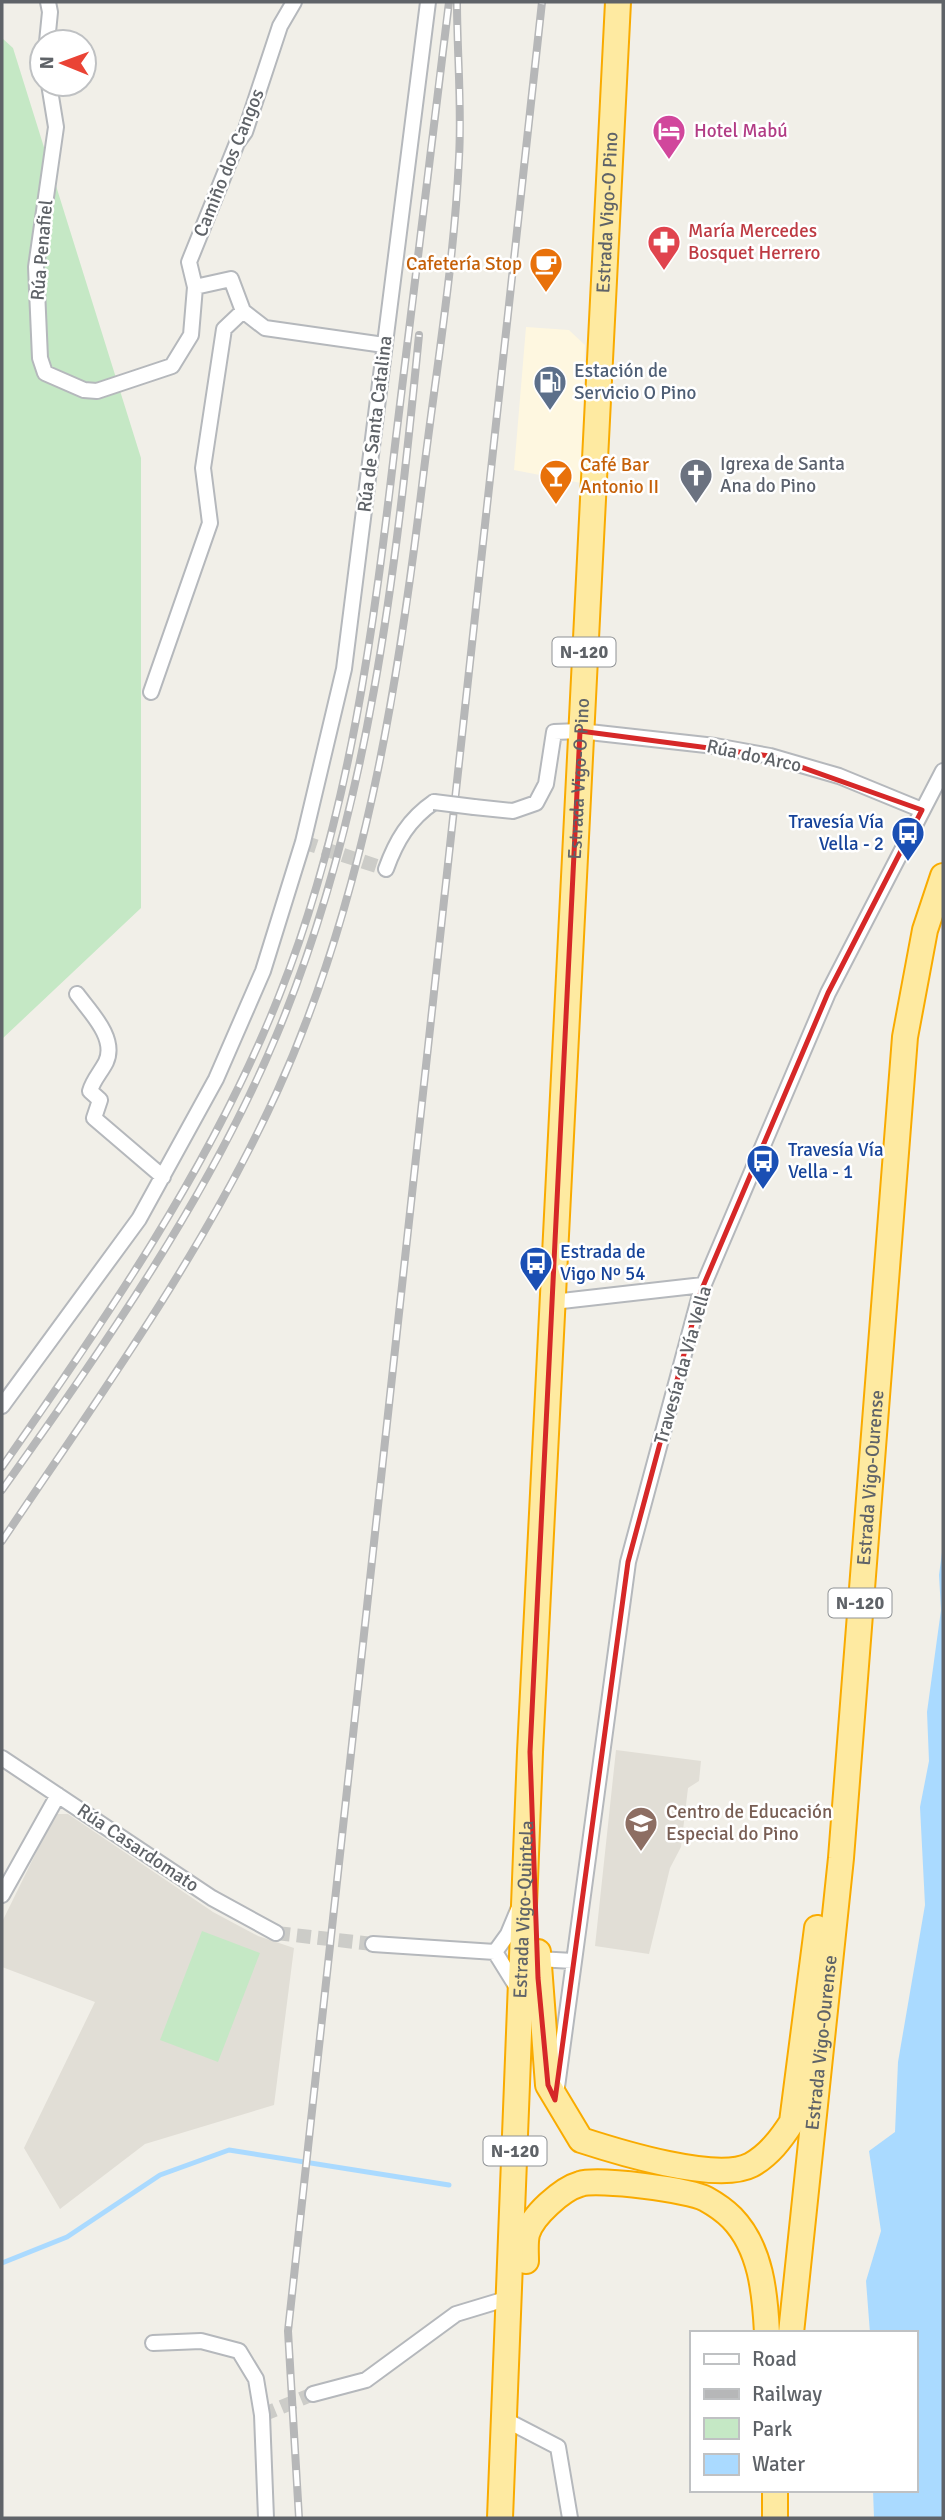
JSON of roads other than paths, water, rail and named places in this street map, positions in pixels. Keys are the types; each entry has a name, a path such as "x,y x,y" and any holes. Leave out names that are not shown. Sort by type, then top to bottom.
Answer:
{"highway":[{"name":"Estrada Vigo-O Pino","path":"553,1302 579,731 618,2"},
{"name":"Estrada Vigo-Ourense","path":"791,2331 841,1858 905,1037 925,930 943,876"},
{"name":"Estrada Vigo-Quintela","path":"500,2518 530,1752 553,1302"},
{"path":"530,1752 538,1959 548,2085 555,2100 581,2140 622,2154 710,2171 749,2166 776,2146 792,2122 860,1602"},
{"path":"504,2419 519,2381 527,2233 539,2216 579,2183 599,2182 705,2198 732,2218 756,2252 767,2331"},
{"path":"775,2492 775,2518"},
{"path":"786,2492 787,2518"}],"street":[{"path":"48,2 48,28"},
{"name":"Camiño dos Cangos","path":"84,390 97,391 172,366 191,335 195,286 189,262 237,143 245,132 280,26 294,2"},
{"name":"Rúa de Santa Catalina","path":"2,1406 139,1219 216,1079 259,983 303,842 344,669 428,2"},
{"name":"Rúa Penafiel","path":"51,98 55,127 36,267 40,358 45,373 84,390"},
{"path":"195,286 231,279 243,311 265,328 384,345"},
{"path":"151,692 210,523 203,468 224,328 243,311"},
{"path":"386,869 395,845 416,813 434,802 513,811 536,803 545,784 555,732 579,731"},
{"name":"Rúa do Arco","path":"579,731 715,746 770,756 839,776 922,810"},
{"name":"Travesía da Vía Vella","path":"555,2100 628,1562 703,1285 828,993 943,771"},
{"path":"77,994 106,1035 109,1048 107,1060 90,1091 100,1100 94,1118 163,1177"},
{"path":"553,1302 703,1285"},
{"name":"Rúa Casardomato","path":"2,1758 212,1898 276,1933"},
{"path":"2,1895 58,1795"},
{"path":"495,1952 508,1934 526,1889"},
{"path":"373,1944 495,1952"},
{"path":"495,1952 522,1994"},
{"path":"538,1959 573,1961"},
{"path":"313,2394 366,2380 456,2314 509,2298"},
{"path":"153,2343 201,2341 239,2351 256,2379 262,2415 266,2518"},
{"path":"504,2419 558,2446 570,2518"}],"water":[{"path":"943,1545 943,2518 874,2518 873,2492 917,2492 917,2331 870,2331 866,2281 881,2231 869,2151 895,2132 898,2062 925,1905 920,1807 929,1761 927,1712 941,1610 939,1575"}],"waterway":[{"path":"2,2263 67,2237 160,2175 229,2150 449,2185"}],"tunnel":[{"path":"303,842 386,869"},
{"path":"276,1933 373,1944"},
{"path":"262,2415 313,2394"}],"railway":[{"path":"2,1467 118,1297 189,1180 252,1059 304,929 341,791 368,650 388,508 449,2"},
{"path":"2,1541 149,1322 217,1209 277,1092 333,945 373,795 412,564 457,199 460,119 457,2"},
{"path":"299,2518 288,2331 542,2"},
{"path":"2,1490 116,1325 220,1154 277,1034 309,950 335,865 374,691 400,513 419,335"}],"place":[{"name":"Hotel Mabú","path":"669,161"},
{"name":"María Mercedes Bosquet Herrero","path":"664,272"},
{"name":"Cafetería Stop","path":"546,294"},
{"name":"Estación de Servicio O Pino","path":"550,412"},
{"name":"Igrexa de Santa Ana do Pino","path":"696,505"},
{"name":"Café Bar Antonio II","path":"556,506"},
{"name":"Travesía Vía Vella - 2","path":"908,863"},
{"name":"Travesía Vía Vella - 1","path":"763,1191"},
{"name":"Estrada de Vigo Nº 54","path":"536,1293"},
{"name":"Centro de Educación Especial do Pino","path":"641,1853"}]}
